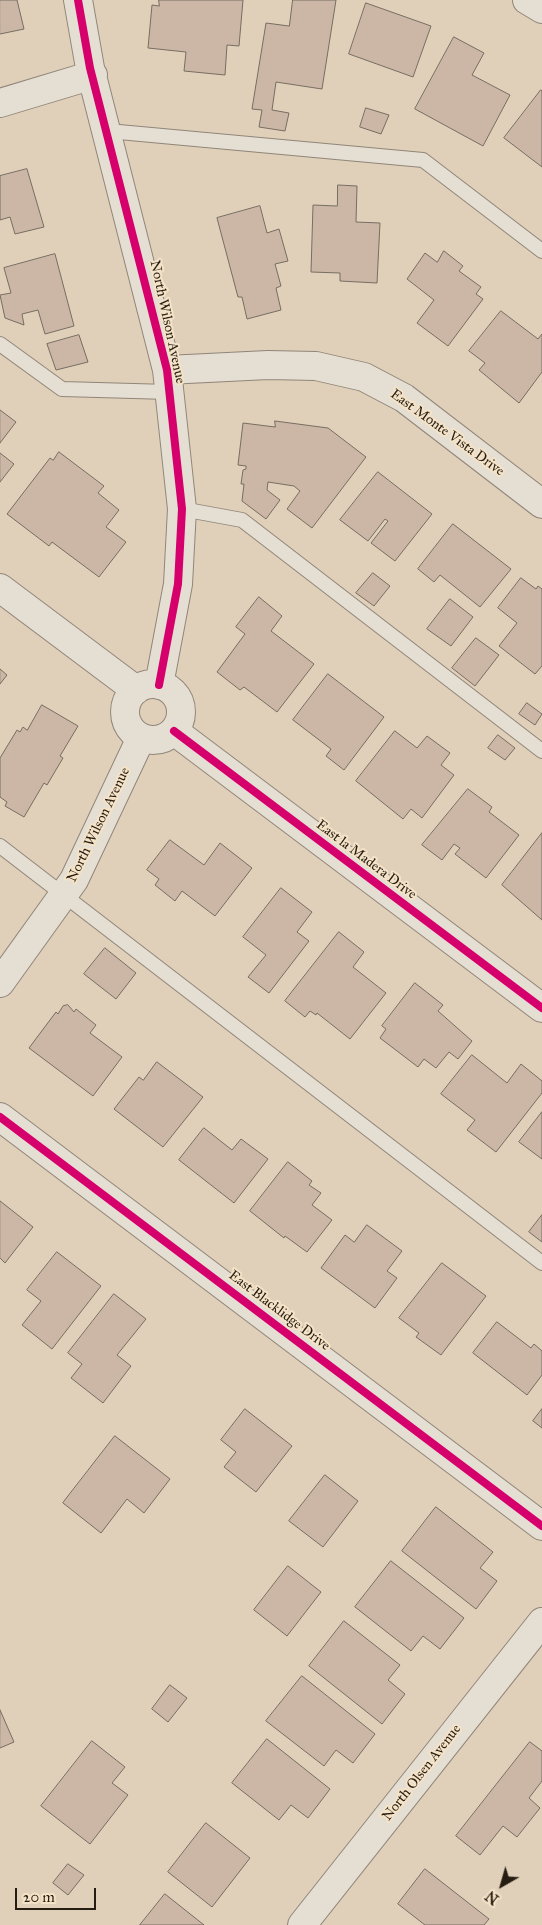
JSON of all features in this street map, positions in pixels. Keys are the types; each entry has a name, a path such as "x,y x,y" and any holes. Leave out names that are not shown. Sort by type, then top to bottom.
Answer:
{"street":[{"name":"North Wilson Avenue","path":"78,0 93,76 168,381 182,510 178,584 148,688"},
{"path":"527,0 542,9"},
{"path":"0,103 93,76"},
{"name":"East Monte Vista Drive","path":"168,381 268,365 316,366 364,377 404,398 542,504"},
{"path":"0,588 148,688 175,695 180,704 181,720 174,732 156,740 142,738 131,729 125,711 127,701 148,688"},
{"name":"East la Madera Drive","path":"174,732 542,1008"},
{"name":"North Wilson Avenue","path":"0,983 74,880 142,738"},
{"name":"East Blacklidge Drive","path":"0,1117 542,1526"},
{"name":"North Olsen Avenue","path":"302,1925 542,1622"}],"lane":[{"path":"108,131 423,160 542,251"},
{"path":"0,344 62,390 168,381"},
{"path":"182,510 242,520 542,750"},
{"path":"0,846 542,1264"}],"building":[{"path":"0,0 17,0 24,29 0,34"},
{"path":"159,0 243,0 239,46 227,45 225,75 184,71 186,52 148,48 152,5 159,6"},
{"path":"293,0 336,0 322,89 276,82 272,110 289,113 285,131 259,127 262,110 252,109 266,23 289,26"},
{"path":"366,3 431,26 413,77 349,54"},
{"path":"454,37 484,53 472,75 510,95 483,146 415,109"},
{"path":"542,91 542,167 504,138"},
{"path":"366,108 389,115 381,134 360,127"},
{"path":"27,169 44,227 15,234 10,217 0,220 0,176"},
{"path":"338,185 357,186 356,222 380,223 377,283 340,281 340,273 311,272 313,205 337,206"},
{"path":"260,206 267,233 279,229 288,261 275,264 281,286 276,288 281,310 247,319 242,297 238,297 217,218"},
{"path":"444,251 463,266 459,271 481,287 476,294 483,299 448,346 417,323 434,300 407,279 425,253 437,262"},
{"path":"55,254 74,326 45,334 38,310 22,314 24,325 5,318 0,295 11,293 4,268"},
{"path":"501,311 538,339 542,334 542,372 519,403 479,370 485,363 469,351"},
{"path":"79,335 88,362 56,370 47,344"},
{"path":"0,410 16,422 0,443"},
{"path":"275,421 328,428 366,457 312,528 287,509 300,491 294,486 268,482 267,490 280,500 266,519 242,501 244,484 241,484 243,470 246,469 246,466 238,465 243,423 275,427"},
{"path":"59,452 104,486 98,493 119,510 106,527 126,542 99,577 52,542 49,546 7,514 50,458 53,460"},
{"path":"0,453 14,464 0,482"},
{"path":"378,472 432,514 395,561 371,543 388,521 385,519 368,541 340,520"},
{"path":"453,524 511,569 480,607 440,575 434,582 418,569"},
{"path":"373,573 390,586 374,606 356,593"},
{"path":"521,578 536,589 538,586 542,589 542,666 535,674 499,646 517,623 498,608"},
{"path":"259,597 282,616 271,631 314,664 277,712 244,687 240,690 217,672 245,634 236,627"},
{"path":"450,599 473,617 451,646 427,629"},
{"path":"476,638 499,655 475,686 452,668"},
{"path":"0,669 7,675 0,684"},
{"path":"328,674 384,717 344,770 326,756 331,749 293,720"},
{"path":"527,703 542,714 535,725 519,714"},
{"path":"42,705 78,726 60,756 63,758 47,785 44,783 24,817 5,806 7,802 0,797 0,758 17,730 20,732 23,727 27,730"},
{"path":"395,731 417,748 427,736 450,753 441,765 454,775 422,818 411,809 403,819 356,781"},
{"path":"498,735 515,748 505,760 488,748"},
{"path":"468,789 492,807 489,812 519,835 486,878 455,854 460,848 454,844 442,860 422,845"},
{"path":"542,833 542,920 502,885"},
{"path":"170,840 204,865 220,843 252,868 215,916 182,891 175,901 155,885 159,879 147,870"},
{"path":"281,888 312,912 297,932 309,941 269,993 248,977 266,955 243,937"},
{"path":"339,932 364,952 353,967 386,993 350,1039 317,1013 316,1015 310,1011 305,1017 285,1001"},
{"path":"105,948 136,973 116,999 84,974"},
{"path":"415,983 443,1005 438,1011 472,1041 458,1059 449,1052 436,1068 424,1059 418,1067 380,1038 386,1029 382,1026"},
{"path":"68,1005 74,1012 76,1009 96,1025 90,1033 122,1057 93,1096 29,1048 56,1012 58,1014 63,1006"},
{"path":"472,1055 507,1083 521,1064 542,1081 542,1093 496,1152 467,1130 475,1120 441,1094"},
{"path":"157,1062 203,1097 163,1147 114,1109 139,1077 143,1080"},
{"path":"542,1112 542,1159 519,1142"},
{"path":"204,1128 232,1150 241,1139 268,1159 234,1203 179,1160"},
{"path":"288,1162 312,1181 309,1185 321,1193 312,1205 332,1220 307,1252 285,1236 284,1238 250,1211"},
{"path":"0,1201 33,1227 5,1263 0,1258"},
{"path":"542,1215 542,1242 529,1232"},
{"path":"367,1225 402,1251 387,1271 397,1278 375,1308 321,1268 345,1235 354,1242"},
{"path":"57,1252 101,1286 52,1349 22,1325 41,1301 27,1290"},
{"path":"442,1263 486,1296 441,1355 416,1337 419,1333 399,1318"},
{"path":"114,1294 146,1319 117,1355 131,1366 103,1403 71,1378 82,1364 68,1353"},
{"path":"497,1322 531,1348 534,1344 542,1351 542,1375 527,1395 473,1353"},
{"path":"245,1409 292,1446 256,1492 224,1467 236,1452 221,1440"},
{"path":"542,1409 542,1428 533,1421"},
{"path":"115,1436 170,1479 144,1513 127,1499 101,1533 63,1503"},
{"path":"325,1475 358,1501 323,1547 289,1521"},
{"path":"436,1507 493,1552 480,1568 497,1581 476,1609 402,1551"},
{"path":"391,1561 464,1618 440,1649 423,1636 411,1651 355,1607"},
{"path":"288,1566 321,1592 287,1636 254,1610"},
{"path":"344,1621 400,1665 388,1680 405,1694 382,1724 309,1666"},
{"path":"302,1676 375,1734 353,1763 336,1750 324,1766 266,1721"},
{"path":"170,1685 187,1698 168,1722 152,1709"},
{"path":"0,1710 14,1742 0,1748"},
{"path":"267,1739 330,1789 308,1818 291,1805 279,1820 232,1783"},
{"path":"92,1741 125,1767 112,1783 128,1795 90,1844 41,1806"},
{"path":"530,1742 542,1751 542,1781 529,1798 540,1808 517,1837 503,1826 480,1855 456,1836"},
{"path":"206,1823 250,1858 212,1907 168,1872"},
{"path":"68,1864 84,1875 68,1895 53,1883"},
{"path":"425,1869 489,1919 484,1925 425,1925 398,1904"},
{"path":"165,1894 204,1925 140,1925"}],"cycle path":[{"path":"78,0 90,68 167,370 182,509 178,584 159,685"},
{"path":"174,731 542,1008"},
{"path":"0,1117 542,1526"}]}
